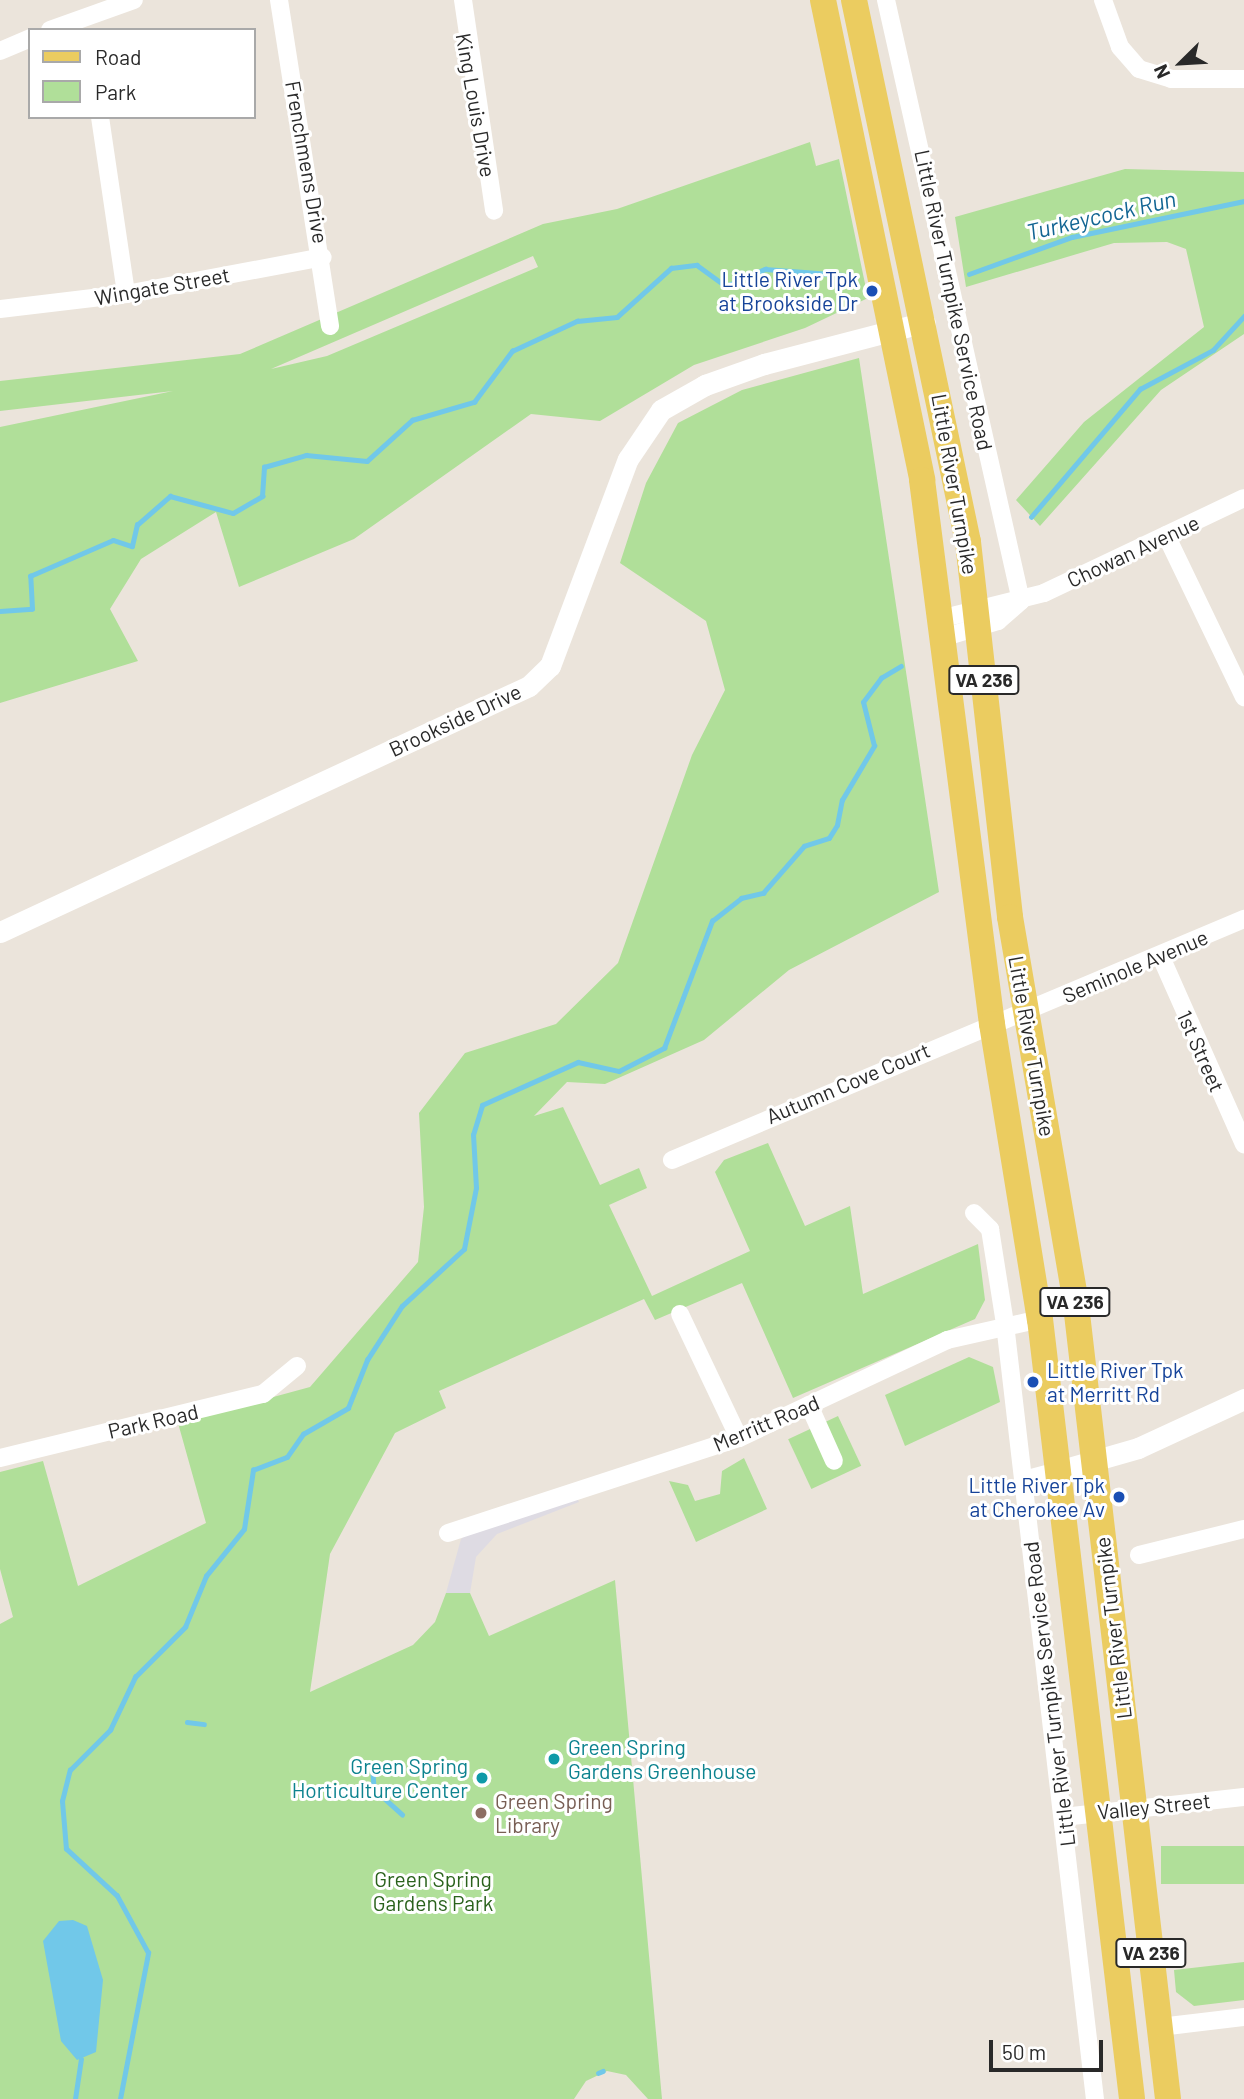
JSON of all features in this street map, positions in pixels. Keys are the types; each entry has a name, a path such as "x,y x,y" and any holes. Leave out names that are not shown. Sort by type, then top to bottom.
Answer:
{"main road":[{"name":"Little River Turnpike","path":"823,0 895,328 941,629 992,1024 1040,1319 1132,2099"},
{"name":"Little River Turnpike","path":"854,0 925,321 978,618 1026,1011 1076,1305 1168,2099"}],"street":[{"path":"60,28 86,23 134,0"},
{"name":"Frenchmens Drive","path":"279,0 323,257 330,326"},
{"name":"King Louis Drive","path":"463,0 494,211"},
{"name":"Little River Turnpike Service Road","path":"886,0 1021,601"},
{"path":"1103,0 1120,47 1139,69 1171,79 1244,79"},
{"path":"0,51 28,39"},
{"path":"100,119 126,294"},
{"name":"Wingate Street","path":"0,309 126,294 323,257"},
{"name":"Brookside Drive","path":"0,932 529,686 550,666 628,459 661,410 705,385 764,364 925,321"},
{"name":"Chowan Avenue","path":"941,629 978,618 998,621 1021,601 1244,498"},
{"path":"1166,535 1244,696"},
{"name":"Seminole Avenue","path":"1026,1011 1161,957 1244,919"},
{"name":"1st Street","path":"1161,957 1244,1144"},
{"name":"Autumn Cove Court","path":"672,1160 1026,1011"},
{"name":"Little River Turnpike Service Road","path":"974,1213 990,1229 1005,1324 1096,2099"},
{"path":"680,1314 739,1438"},
{"name":"Merritt Road","path":"448,1533 739,1438 947,1340 1005,1324 1040,1319"},
{"name":"Park Road","path":"0,1458 263,1394 297,1366"},
{"path":"1024,1480 1094,1464 1244,1399"},
{"path":"809,1405 834,1461"},
{"path":"1139,1555 1244,1529"},
{"name":"Valley Street","path":"1063,1816 1244,1797"},
{"path":"1160,2027 1244,2017"}],"shaded area":[{"path":"635,1463 576,1496 579,1502 497,1534 476,1557 470,1593 446,1593 461,1539 498,1509"}],"green space":[{"path":"810,142 816,166 839,159 868,298 805,328 694,365 600,421 531,414 354,539 239,587 216,512 141,559 110,609 138,661 0,703 0,427 173,391 0,411 0,381 240,354 543,224 617,209","holes":["533,256 538,267 327,356 271,369"]},
{"path":"1125,169 1244,172 1244,334 1161,390 1040,526 1016,500 1084,422 1204,327 1186,249 1167,242 1114,243 966,287 955,217"},
{"name":"Green Spring Gardens Park","path":"859,358 939,892 789,970 704,1040 605,1084 567,1082 534,1116 563,1107 600,1185 639,1168 647,1188 609,1205 652,1296 750,1251 715,1172 724,1160 768,1143 805,1226 850,1206 863,1294 978,1244 985,1300 975,1319 793,1398 742,1283 655,1320 644,1299 439,1391 446,1408 395,1433 330,1554 310,1692 413,1645 435,1622 446,1593 470,1593 489,1636 615,1580 662,2099 648,2099 626,2075 607,2071 586,2081 574,2099 0,2099 0,1624 13,1617 0,1569 0,1472 43,1461 78,1586 206,1523 178,1423 310,1387 418,1262 424,1207 419,1113 465,1053 556,1024 618,963 692,755 725,690 706,621 620,563 646,483 678,423 742,390"},
{"path":"969,1357 993,1367 1000,1402 905,1446 885,1395"},
{"path":"838,1416 861,1466 811,1489 788,1439"},
{"path":"744,1458 767,1509 696,1542 669,1481 688,1485 695,1501 720,1494 722,1471"},
{"path":"1161,1846 1244,1846 1244,1884 1161,1884"},
{"path":"1244,1962 1244,2000 1194,2006 1176,1992 1174,1970"}],"water":[{"path":"73,1920 87,1926 103,1980 96,2052 77,2060 61,2041 43,1941 59,1921"}],"waterway":[{"name":"Turkeycock Run","path":"969,274 1072,237 1244,201"},
{"name":"Turkeycock Run","path":"0,611 32,609 30,576 113,540 132,546 137,525 170,496 233,513 262,496 264,467 306,455 367,461 412,420 474,402 512,351 577,321 617,317 671,268 697,265 726,286 765,269 843,275"},
{"name":"Turkeycock Run","path":"1031,517 1140,389 1213,350 1244,316"},
{"name":"Turkeycock Run","path":"120,2099 148,1953 117,1896 66,1849 62,1801 70,1770 110,1730 135,1677 185,1627 206,1576 244,1529 253,1470 287,1457 303,1434 348,1408 367,1360 402,1306 464,1249 476,1188 473,1135 482,1105 578,1062 619,1071 664,1048 712,921 741,898 763,893 804,846 829,838 837,825 842,800 874,746 863,702 881,678 901,666"},
{"path":"187,1722 204,1724"},
{"path":"373,1773 374,1789 402,1814"},
{"path":"75,2099 81,2059"},
{"path":"598,2073 603,2071"}],"place":[{"name":"Little River Tpk at Brookside Dr","path":"872,291"},
{"name":"Little River Tpk at Merritt Rd","path":"1033,1382"},
{"name":"Little River Tpk at Cherokee Av","path":"1119,1497"},
{"name":"Green Spring Gardens Greenhouse","path":"554,1759"},
{"name":"Green Spring Horticulture Center","path":"482,1778"},
{"name":"Green Spring Library","path":"481,1813"}]}
